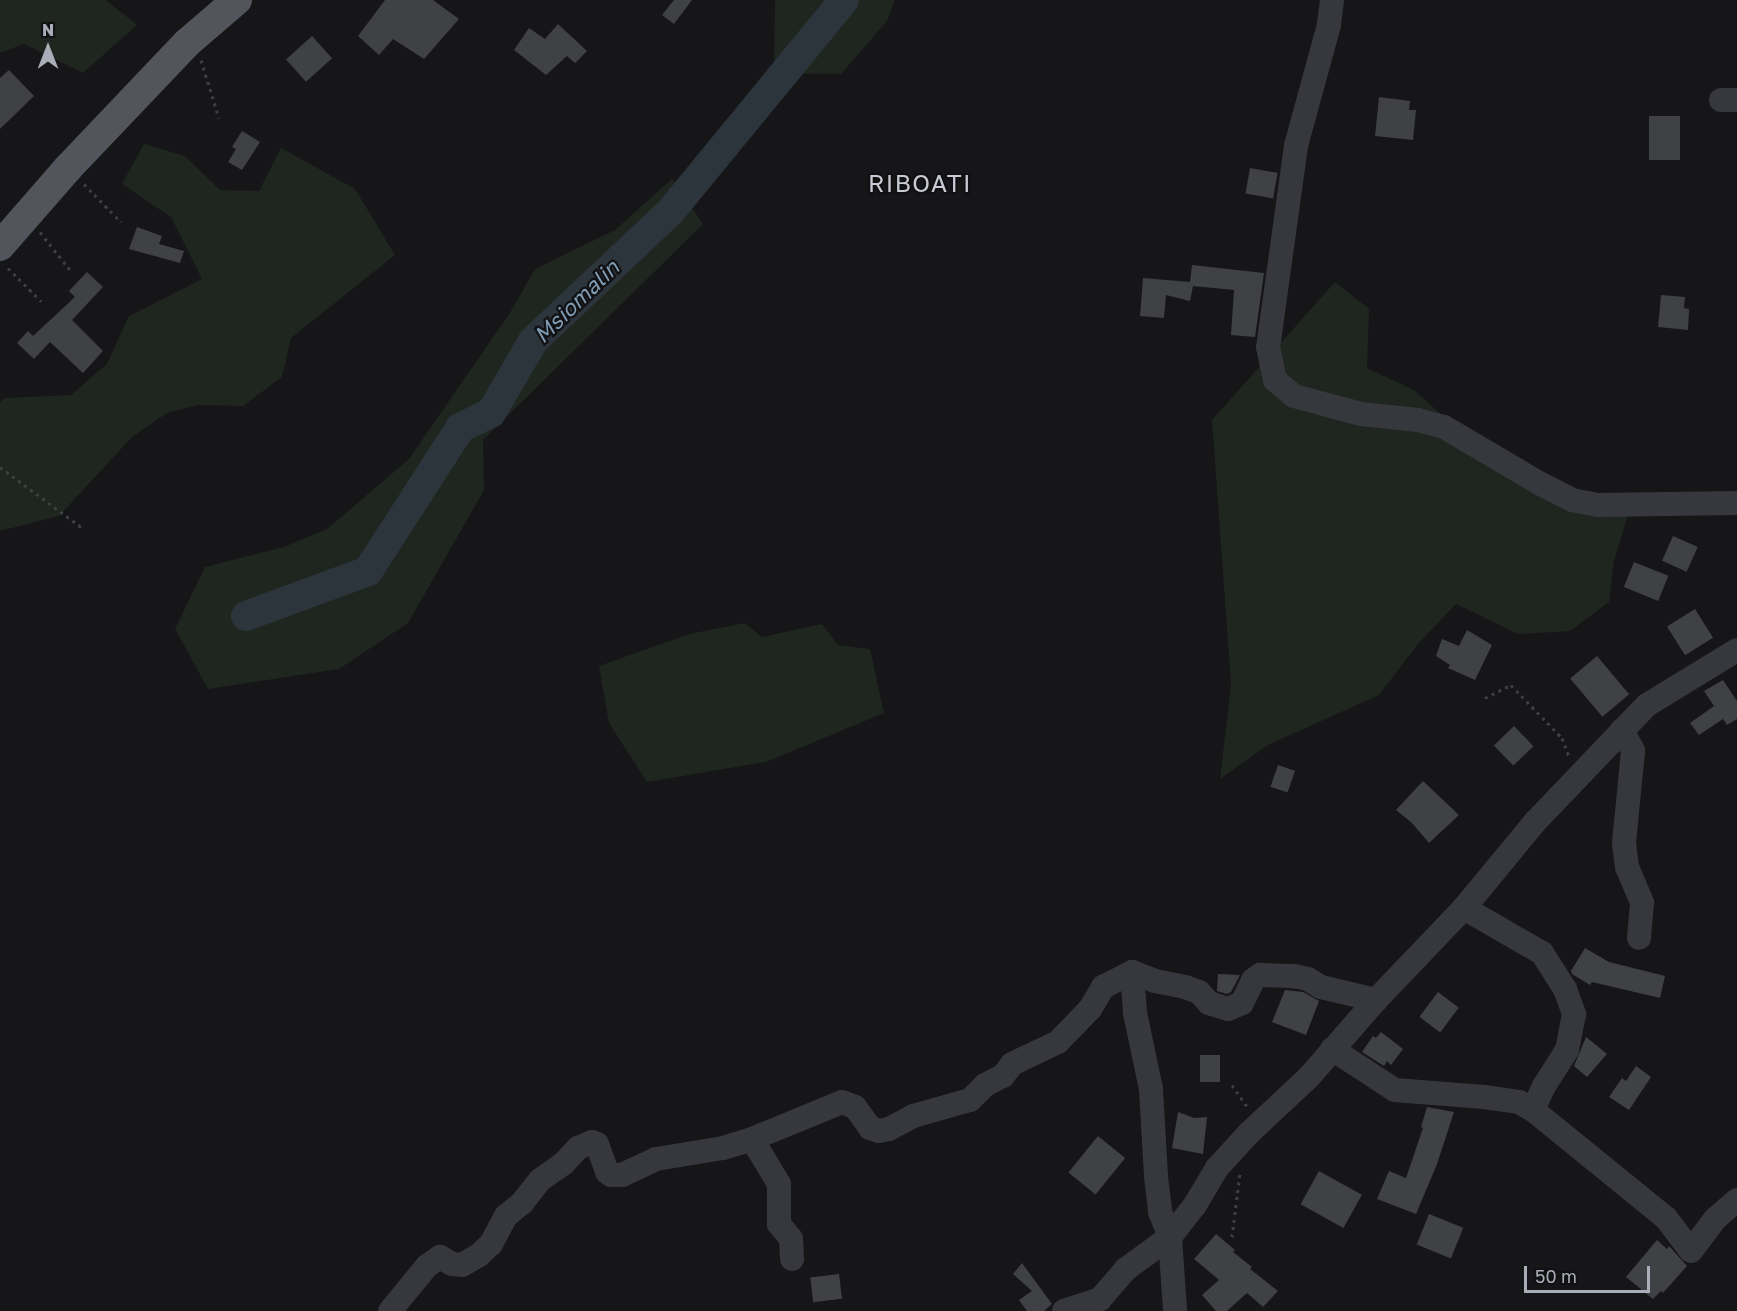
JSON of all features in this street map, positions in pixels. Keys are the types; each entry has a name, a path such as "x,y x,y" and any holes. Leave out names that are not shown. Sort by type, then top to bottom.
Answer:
{"main road":[{"path":"0,246 68,168 187,43 237,0"}],"street":[{"path":"1332,0 1329,25 1296,146 1268,347 1275,380 1294,396 1361,414 1418,420 1444,427 1572,500 1597,505 1737,503"},
{"path":"1064,1311 1100,1299 1126,1269 1170,1237 1195,1206 1217,1168 1249,1133 1310,1077 1376,1000 1464,908 1534,822 1622,730 1656,698 1737,650"},
{"path":"1622,730 1633,751 1624,843 1627,867 1642,903 1639,938"},
{"path":"1464,908 1542,953 1565,989 1574,1014 1568,1050 1544,1086 1533,1110"},
{"path":"390,1311 427,1266 440,1257 452,1264 462,1265 479,1255 491,1244 506,1216 522,1203 540,1180 564,1163 578,1148 592,1142 597,1144 611,1175 632,1172 656,1159 723,1148 752,1139 842,1102 855,1107 870,1128 879,1131 889,1129 913,1116 970,1100 985,1085 1003,1076 1012,1064 1058,1042 1090,1009 1103,987 1131,972 1155,981 1199,992 1209,1003 1228,1009 1242,1003 1252,980 1260,975 1294,976 1321,987 1376,1000"},
{"path":"1131,972 1136,1013 1151,1089 1155,1177 1160,1212 1170,1237 1175,1311"},
{"path":"1332,1049 1395,1090 1519,1102 1533,1110 1666,1218 1691,1251 1715,1219 1737,1200"},
{"path":"752,1139 779,1184 779,1224 791,1239 792,1259"}],"path":[{"path":"187,43 199,53 219,118"},
{"path":"68,168 121,222"},
{"path":"26,214 70,270"},
{"path":"0,260 41,301"},
{"path":"0,467 81,527"},
{"path":"1485,698 1511,685 1562,738 1570,759 1580,772"},
{"path":"1232,1238 1242,1166"}],"shaded area":[{"path":"0,0 106,0 137,25 83,73 24,44 0,53"},
{"path":"775,0 895,0 887,21 841,74 774,73"},
{"path":"144,144 185,156 220,190 259,191 281,148 355,189 395,255 291,338 282,377 243,406 198,405 167,413 132,437 59,516 0,531 0,403 4,398 71,395 107,364 129,316 202,279 171,217 122,184"},
{"path":"672,179 703,224 483,440 484,490 408,623 339,669 208,689 175,629 205,567 284,547 327,529 409,459 511,311 535,269 615,230"},
{"path":"1335,282 1369,309 1367,368 1414,390 1490,458 1587,493 1634,495 1614,561 1609,602 1570,631 1518,634 1456,604 1418,644 1379,695 1268,745 1220,779 1231,684 1212,420"},
{"path":"745,623 762,637 822,624 838,645 870,649 884,713 766,762 647,782 609,723 599,666 689,634"}],"building":[{"path":"385,0 433,0 459,19 424,59 393,39 379,55 358,36"},
{"path":"674,0 692,0 674,24 662,15"},
{"path":"558,24 587,51 575,63 567,56 546,75 514,50 529,28 545,39"},
{"path":"312,36 332,58 306,82 286,59"},
{"path":"9,70 34,96 0,129 0,78"},
{"path":"1379,97 1410,101 1409,110 1416,110 1413,140 1375,136"},
{"path":"1649,116 1680,116 1680,160 1649,160"},
{"path":"242,131 260,142 242,170 228,162 236,149 232,147"},
{"path":"1250,168 1278,173 1273,198 1245,194"},
{"path":"137,227 162,236 159,244 184,251 180,263 129,249"},
{"path":"1192,265 1264,273 1255,337 1231,335 1234,290 1193,286 1190,301 1166,295 1164,318 1140,316 1143,278 1190,282"},
{"path":"87,272 103,287 72,320 103,351 83,373 50,342 34,359 17,343 28,331 33,336 75,297 69,291"},
{"path":"1661,295 1685,297 1684,308 1689,309 1688,330 1658,327"},
{"path":"1673,536 1698,547 1687,572 1662,561"},
{"path":"1634,562 1668,576 1658,601 1624,587"},
{"path":"1695,609 1713,638 1685,655 1667,626"},
{"path":"1467,630 1492,645 1475,680 1448,668 1450,665 1436,656 1442,639 1459,646"},
{"path":"1597,656 1629,694 1602,717 1570,678"},
{"path":"1723,680 1737,701 1737,719 1727,725 1723,719 1699,735 1690,723 1714,706 1704,691"},
{"path":"1514,726 1533,746 1513,766 1494,745"},
{"path":"1278,765 1295,771 1288,793 1271,787"},
{"path":"1423,781 1459,815 1429,843 1412,823 1396,810"},
{"path":"1585,948 1609,962 1665,976 1660,998 1592,982 1590,985 1572,974 1571,971"},
{"path":"1218,974 1240,975 1231,992 1227,994 1217,991"},
{"path":"1285,990 1303,992 1319,1001 1306,1035 1272,1022"},
{"path":"1438,992 1459,1008 1440,1032 1419,1017"},
{"path":"1381,1032 1403,1049 1391,1065 1387,1061 1384,1066 1362,1052 1373,1036 1376,1038"},
{"path":"1586,1037 1607,1054 1587,1077 1574,1066"},
{"path":"1200,1055 1220,1055 1220,1082 1200,1082"},
{"path":"1636,1066 1651,1077 1629,1110 1609,1097 1622,1078 1626,1081"},
{"path":"1427,1107 1454,1112 1437,1164 1416,1214 1377,1199 1389,1171 1406,1178 1423,1128 1421,1127"},
{"path":"1178,1112 1194,1118 1207,1117 1203,1154 1172,1148"},
{"path":"1098,1136 1125,1158 1096,1195 1068,1173"},
{"path":"1319,1171 1362,1195 1343,1228 1301,1204"},
{"path":"1429,1214 1463,1228 1451,1258 1417,1245"},
{"path":"1216,1234 1252,1267 1250,1269 1278,1291 1263,1307 1247,1293 1227,1311 1216,1311 1202,1295 1219,1280 1194,1259"},
{"path":"1657,1240 1667,1249 1669,1246 1687,1266 1663,1293 1661,1291 1653,1299 1626,1277"},
{"path":"1022,1263 1052,1304 1044,1311 1027,1311 1019,1300 1032,1291 1013,1274"},
{"path":"839,1274 842,1299 813,1302 810,1278"}],"waterway":[{"name":"Msiomalin","path":"246,616 368,571 460,428 491,413 533,341 670,212 844,0"}],"district":[{"name":"RIBOATI","path":"920,183"}]}
